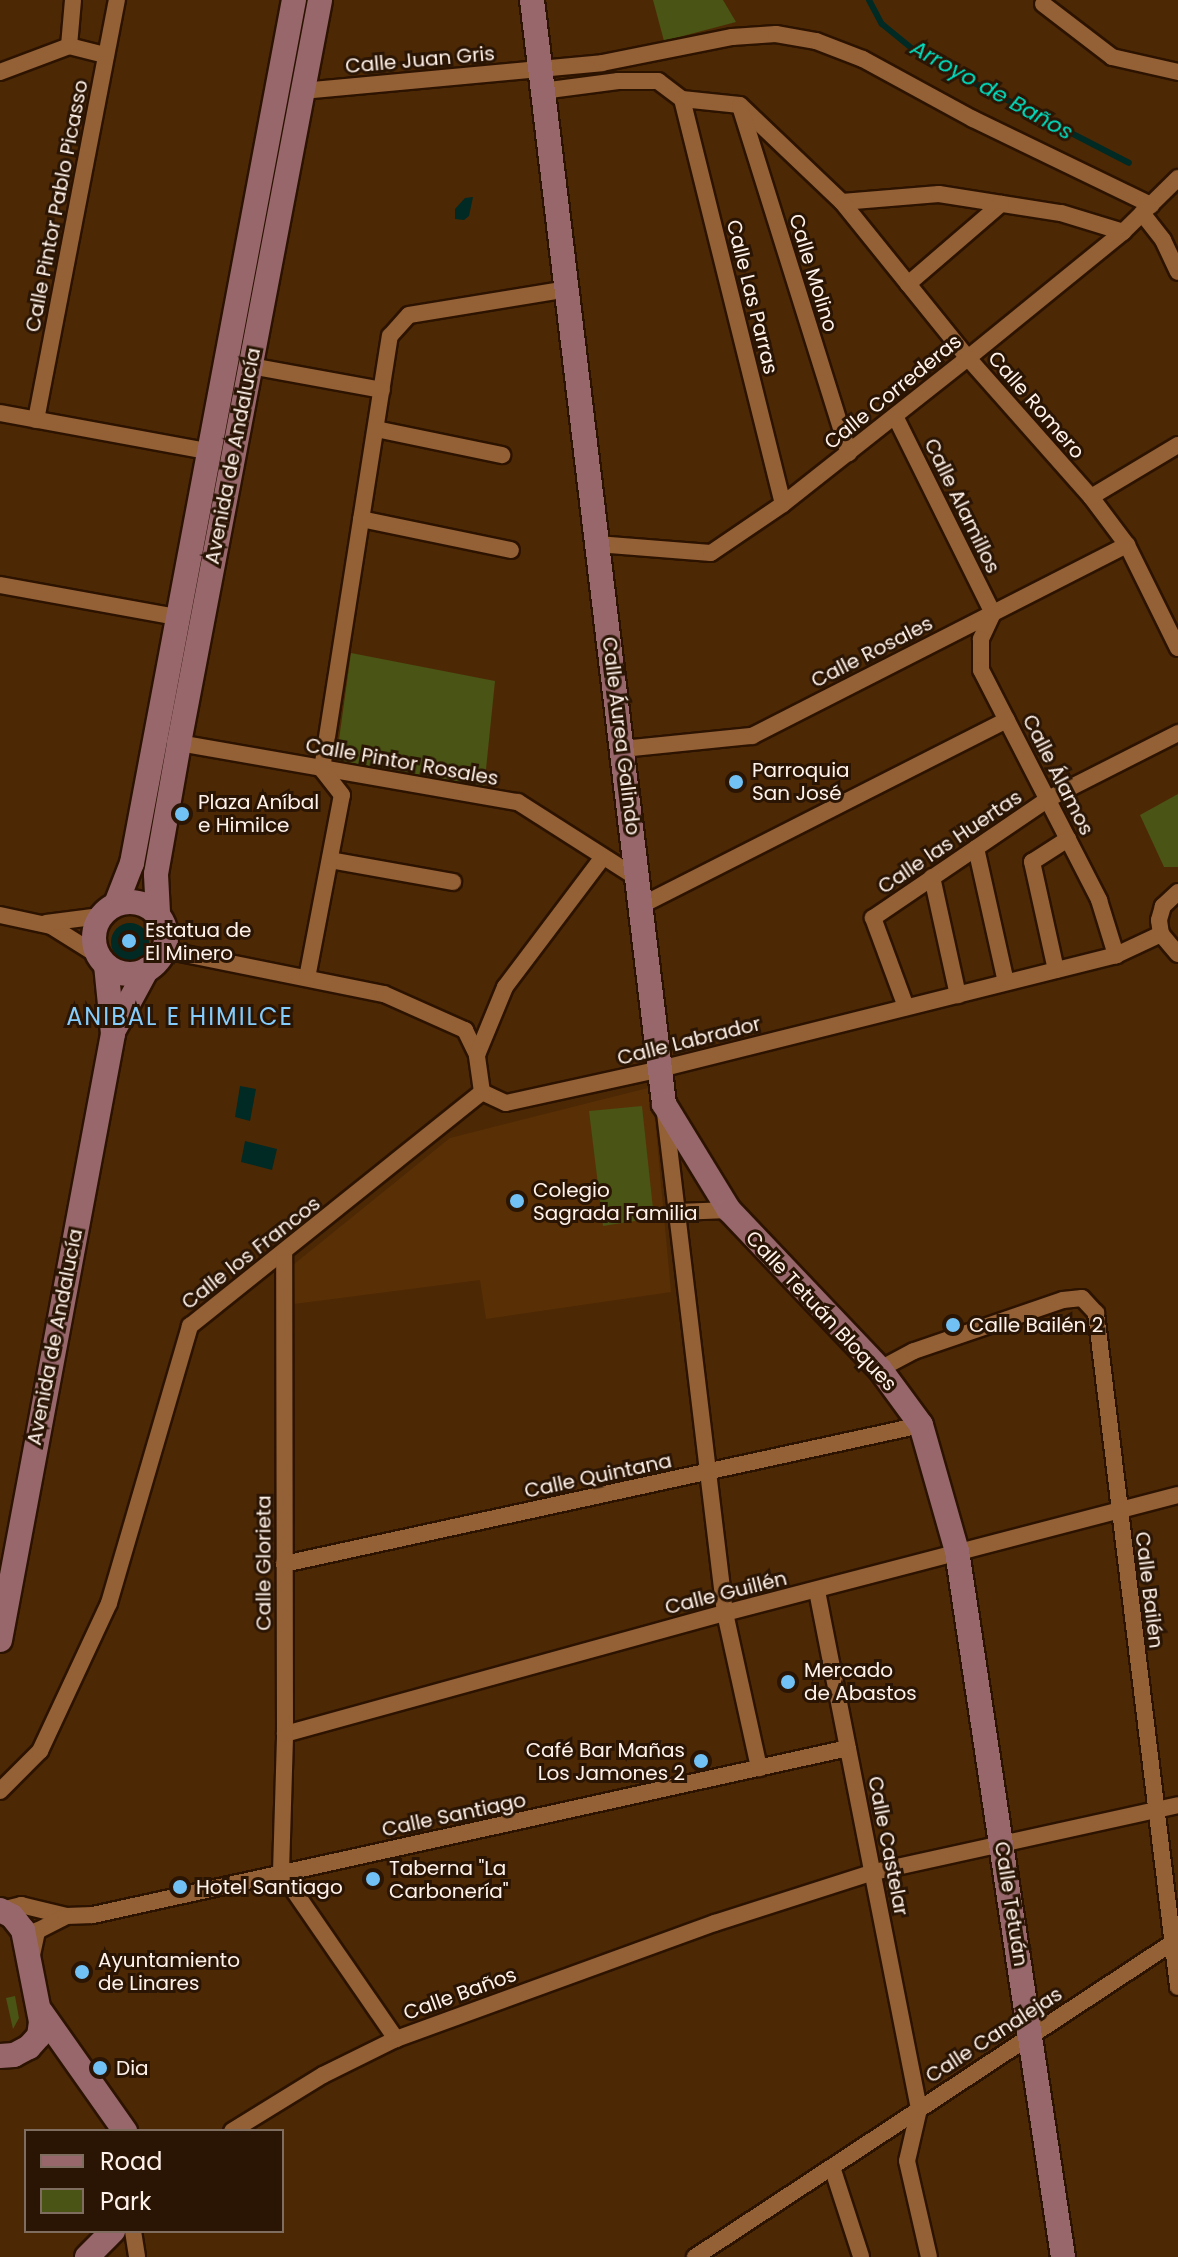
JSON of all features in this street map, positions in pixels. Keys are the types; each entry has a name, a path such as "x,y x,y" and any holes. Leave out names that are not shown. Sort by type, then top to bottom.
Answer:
{"main road":[{"name":"Avenida de Andalucía","path":"108,910 132,863 294,0"},
{"name":"Avenida de Andalucía","path":"158,913 156,874 179,743 320,0"},
{"name":"Calle Áurea Galindo","path":"532,0 664,1104"},
{"path":"138,902 158,913 166,931 165,950 147,969 127,974 102,960 94,934 108,910 138,902"},
{"name":"Avenida de Andalucía","path":"102,960 113,1034"},
{"name":"Avenida de Andalucía","path":"0,1640 113,1034 147,969"},
{"name":"Calle Tetuán Bloques","path":"664,1104 729,1210 880,1369 921,1425 957,1551"},
{"name":"Calle Tetuán","path":"957,1551 1032,2034 1063,2257"},
{"path":"0,1910 20,1925 41,2012 40,2031 32,2043 20,2053 0,2056"},
{"path":"41,2012 124,2129"},
{"path":"87,2257 111,2233"}],"street":[{"path":"69,46 73,0"},
{"name":"Calle Pintor Pablo Picasso","path":"36,420 117,0"},
{"path":"1044,1 1112,57 1178,72"},
{"path":"541,81 732,37 776,34 816,41 863,59 1147,209 1178,272"},
{"path":"0,72 69,46 106,55"},
{"path":"541,81 658,81 682,99 740,105"},
{"name":"Calle Juan Gris","path":"302,91 541,81"},
{"name":"Calle Las Parras","path":"682,99 783,504"},
{"name":"Calle Romero","path":"740,105 842,202 968,358 1091,497 1127,545 1178,648"},
{"name":"Calle Molino","path":"740,105 849,453"},
{"name":"Calle Correderas","path":"597,544 711,553 783,504 968,358 1123,232 1178,178"},
{"path":"842,202 939,194 1061,213 1123,232"},
{"path":"908,284 1001,204"},
{"path":"307,978 342,795 322,769 390,336 409,315 568,289"},
{"path":"251,366 382,390"},
{"path":"0,413 208,451"},
{"name":"Calle Alamillos","path":"895,416 993,613"},
{"path":"376,429 502,455"},
{"path":"1091,497 1178,445"},
{"path":"361,519 511,550"},
{"name":"Calle Rosales","path":"623,749 752,736 1127,545"},
{"path":"0,585 176,617"},
{"name":"Calle Álamos","path":"993,613 981,639 981,670 1099,900 1116,955"},
{"path":"642,905 1007,720"},
{"name":"Calle las Huertas","path":"906,1007 873,918 1048,799 1178,733"},
{"name":"Calle Pintor Rosales","path":"179,743 518,802 639,879"},
{"path":"1056,970 1032,862 1068,839"},
{"path":"976,848 1006,982"},
{"path":"477,1055 505,987 603,857"},
{"path":"330,860 453,882"},
{"path":"932,877 958,995"},
{"path":"1178,892 1163,906 1161,934 1178,954"},
{"path":"45,924 108,910"},
{"path":"0,915 45,924 102,960"},
{"name":"Calle Labrador","path":"482,1092 506,1103 660,1069 1116,955 1161,934"},
{"path":"165,950 384,994 465,1030 477,1055 482,1092"},
{"name":"Calle los Francos","path":"0,1791 40,1751 109,1603 190,1326 284,1254 482,1092"},
{"name":"Calle Áurea Galindo","path":"664,1104 725,1613 759,1768"},
{"path":"678,1212 729,1210"},
{"name":"Calle Glorieta","path":"281,1872 285,1734 284,1254"},
{"name":"Calle Bailén","path":"880,1369 914,1351 1063,1300 1082,1298 1096,1313 1175,1941 1178,1987"},
{"name":"Calle Quintana","path":"284,1564 921,1425"},
{"name":"Calle Guillén","path":"285,1734 725,1613 1178,1495"},
{"name":"Calle Castelar","path":"817,1591 919,2109"},
{"name":"Calle Santiago","path":"0,1910 21,1905 66,1916 93,1915 848,1748"},
{"name":"Calle Baños","path":"235,2129 323,2075 396,2039 715,1923 874,1872 1178,1805"},
{"path":"281,1872 396,2039"},
{"path":"31,1962 37,1931 66,1916"},
{"name":"Calle Canalejas","path":"695,2257 1175,1941"},
{"path":"919,2109 907,2161 929,2257"},
{"path":"832,2167 861,2256"},
{"path":"133,2233 137,2257"}],"shaded area":[{"name":"Colegio Sagrada Familia","path":"652,1087 671,1292 486,1319 480,1280 294,1304 293,1265 450,1138"}],"green space":[{"path":"653,0 723,0 736,22 664,41"},
{"path":"351,653 495,681 484,789 336,761"},
{"path":"1178,794 1178,867 1164,867 1140,815"},
{"path":"642,1106 654,1218 603,1226 589,1111"},
{"path":"15,1996 19,2018 13,2029 6,1998"}],"water":[{"path":"473,197 469,216 464,220 455,219 455,209 465,198"},
{"path":"130,923 143,929 149,942 143,955 130,961 117,955 111,942 117,929"},
{"path":"240,1086 256,1089 250,1121 235,1117"},
{"path":"245,1141 277,1149 272,1170 241,1162"}],"waterway":[{"name":"Arroyo de Baños","path":"869,0 882,24 920,55 1129,163"}],"place":[{"name":"Parroquia San José","path":"736,782"},
{"name":"Plaza Aníbal e Himilce","path":"182,814"},
{"name":"Estatua de El Minero","path":"129,941"},
{"name":"Colegio Sagrada Familia","path":"517,1201"},
{"name":"Calle Bailén 2","path":"953,1325"},
{"name":"Mercado de Abastos","path":"788,1682"},
{"name":"Café Bar Mañas Los Jamones 2","path":"701,1761"},
{"name":"Taberna \"La Carbonería\"","path":"373,1879"},
{"name":"Hotel Santiago","path":"180,1887"},
{"name":"Ayuntamiento de Linares","path":"82,1972"},
{"name":"Dia","path":"100,2068"}],"district":[{"name":"ANIBAL E HIMILCE","path":"180,1017"}]}
